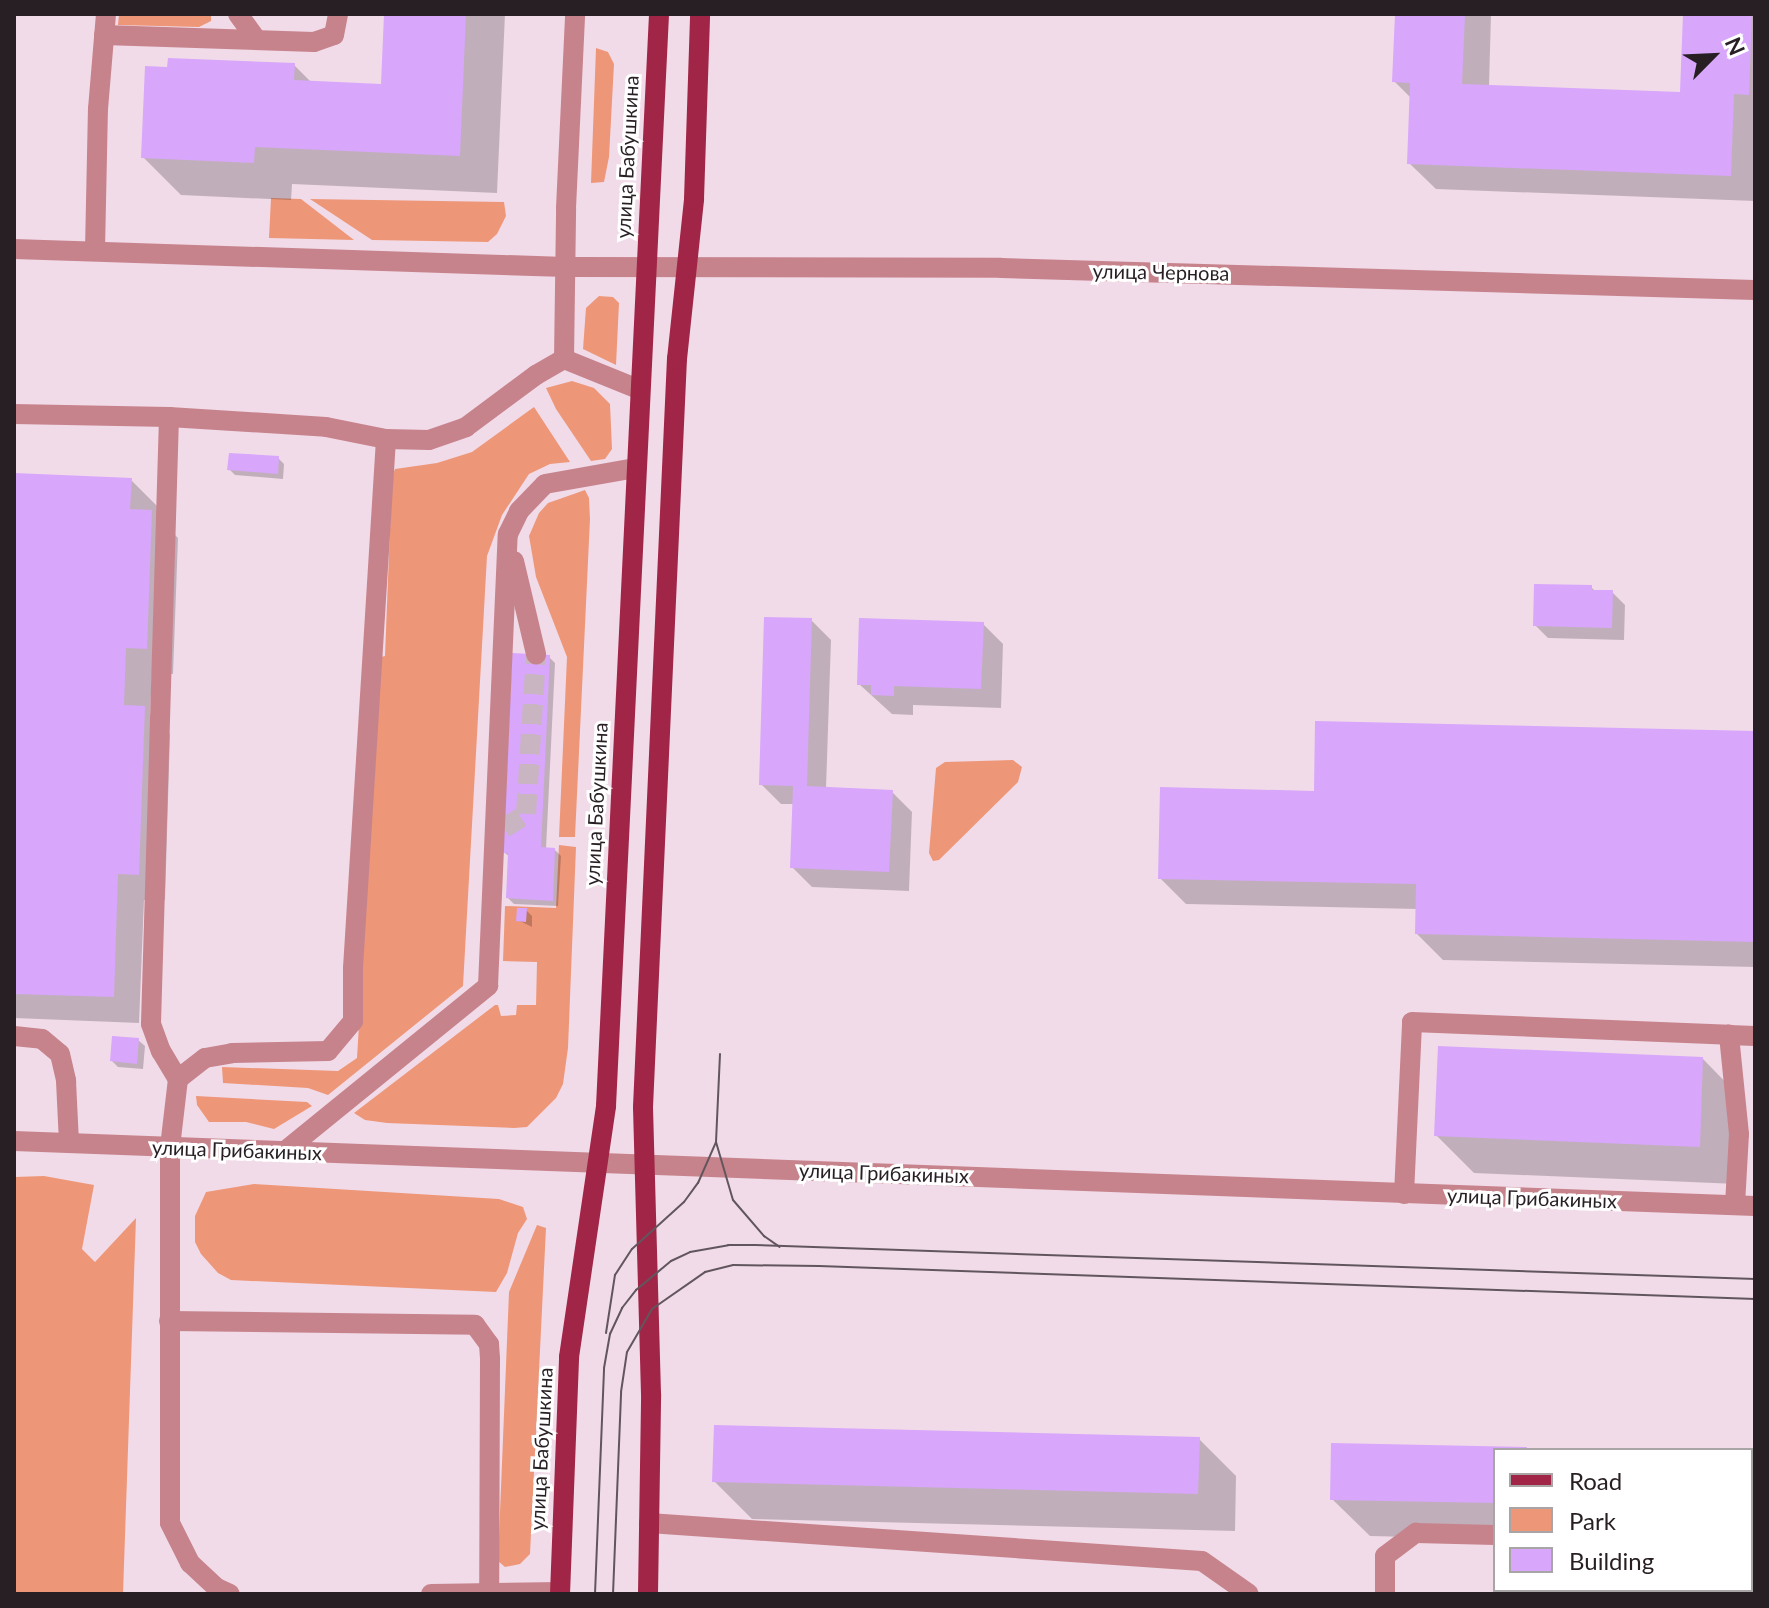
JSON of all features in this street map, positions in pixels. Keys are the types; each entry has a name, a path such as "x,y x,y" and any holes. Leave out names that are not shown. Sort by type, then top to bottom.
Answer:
{"main road":[{"name":"улица Бабушкина","path":"560,1593 569,1357 606,1106 638,389 659,14"},
{"path":"648,1594 651,1394 643,1107 676,375 689,265 700,14"}],"street":[{"path":"95,250 98,109 106,14"},
{"path":"238,14 256,39"},
{"path":"104,35 326,41 334,35 338,14"},
{"path":"564,359 575,14"},
{"name":"улица Чернова","path":"14,249 566,267 689,265 1078,270 1755,290"},
{"path":"564,359 638,389"},
{"path":"14,414 169,417 326,427 386,439 429,440 466,427 536,375 564,359"},
{"path":"169,417 169,518 151,1024 161,1051 178,1079 170,1147 170,1523 190,1563 217,1588 230,1594"},
{"path":"178,1079 205,1058 232,1053 328,1051 353,1021 353,968 386,439"},
{"path":"285,1151 488,986 500,825 508,534 519,511 545,484 635,468"},
{"path":"508,534 536,654"},
{"path":"1404,1194 1412,1022 1755,1036"},
{"path":"1729,1035 1745,1206"},
{"path":"14,1036 42,1039 60,1054 66,1081 69,1143"},
{"name":"улица Грибакиных","path":"14,1141 1745,1206"},
{"path":"169,1321 475,1325 489,1344 490,1359 489,1591"},
{"path":"649,1523 1202,1561 1249,1594"},
{"path":"1385,1594 1385,1556 1416,1533 1493,1535"},
{"path":"431,1594 489,1591 560,1593"}],"green space":[{"path":"119,14 211,14 211,21 199,27 118,25"},
{"path":"596,48 608,52 614,64 609,157 604,182 591,183"},
{"path":"271,198 301,199 354,240 269,238"},
{"path":"310,199 504,202 506,216 497,234 488,242 372,240"},
{"path":"599,296 613,297 619,303 616,365 583,349 586,308"},
{"path":"572,381 594,388 610,404 612,449 605,459 591,461 556,409 546,388"},
{"path":"534,407 570,462 550,464 529,474 502,515 487,556 463,986 328,1095 308,1088 223,1083 222,1067 338,1071 357,1058 381,657 385,656 392,477 395,469 437,463 472,452"},
{"path":"585,490 589,498 590,519 575,837 559,837 567,657 536,577 529,536 539,513 548,503"},
{"path":"1013,760 1022,767 1018,782 939,860 933,861 929,853 936,768 945,762"},
{"path":"559,845 576,847 568,1048 563,1084 556,1098 527,1127 514,1128 387,1123 365,1120 354,1113 495,1005 498,1005 501,1016 516,1015 517,1005 536,1005 537,962 503,961 505,906 556,908"},
{"path":"196,1096 307,1102 312,1106 274,1129 246,1122 209,1122 197,1105"},
{"path":"44,1176 94,1185 82,1249 95,1262 136,1218 123,1594 14,1594 14,1177"},
{"path":"254,1184 499,1199 523,1207 527,1219 518,1233 507,1273 496,1292 231,1280 218,1273 201,1254 195,1242 195,1216 206,1192"},
{"path":"537,1225 546,1228 530,1554 520,1564 505,1567 498,1561 509,1292"},
{"path":"1509,1592 1628,1592 1628,1594"}],"building":[{"path":"384,14 466,14 460,156 255,147 254,163 141,158 145,66 167,67 168,58 295,63 294,80 381,84"},
{"path":"1395,14 1465,14 1462,84 1680,92 1683,14 1752,14 1749,95 1734,94 1731,176 1407,164 1410,83 1392,82"},
{"path":"229,453 279,456 278,474 227,470"},
{"path":"14,473 132,478 130,509 152,510 147,649 126,648 124,705 145,706 139,875 118,874 114,997 14,994"},
{"path":"1534,584 1592,585 1592,590 1613,590 1612,628 1533,626"},
{"path":"764,617 812,618 807,786 893,790 889,872 790,868 793,786 759,785"},
{"path":"859,618 984,622 981,689 894,686 894,696 871,695 871,685 857,685"},
{"path":"512,653 550,655 541,847 555,848 553,901 506,898 508,853 503,853"},
{"path":"1315,721 1755,731 1755,942 1415,934 1416,884 1158,879 1160,787 1314,791"},
{"path":"517,908 527,908 526,922 516,921"},
{"path":"112,1036 139,1038 137,1064 110,1061"},
{"path":"1438,1046 1703,1057 1700,1147 1434,1136"},
{"path":"714,1425 1200,1437 1198,1494 712,1482"},
{"path":"1331,1443 1527,1447 1493,1448 1493,1503 1330,1500"},
{"path":"1753,1452 1755,1453 1753,1510"}],"tunnel":[{"path":"504,828 526,814 536,654"}],"tram line":[{"path":"606,1333 615,1275 632,1249 684,1202 698,1183 716,1142 720,1054"},
{"path":"716,1142 733,1200 764,1236 780,1247"},
{"path":"595,1594 604,1368 610,1334 622,1308 636,1290 671,1261 690,1252 728,1245 755,1245 1755,1279"},
{"path":"613,1594 621,1392 627,1352 652,1309 705,1272 733,1265 819,1266 1755,1299"}]}
